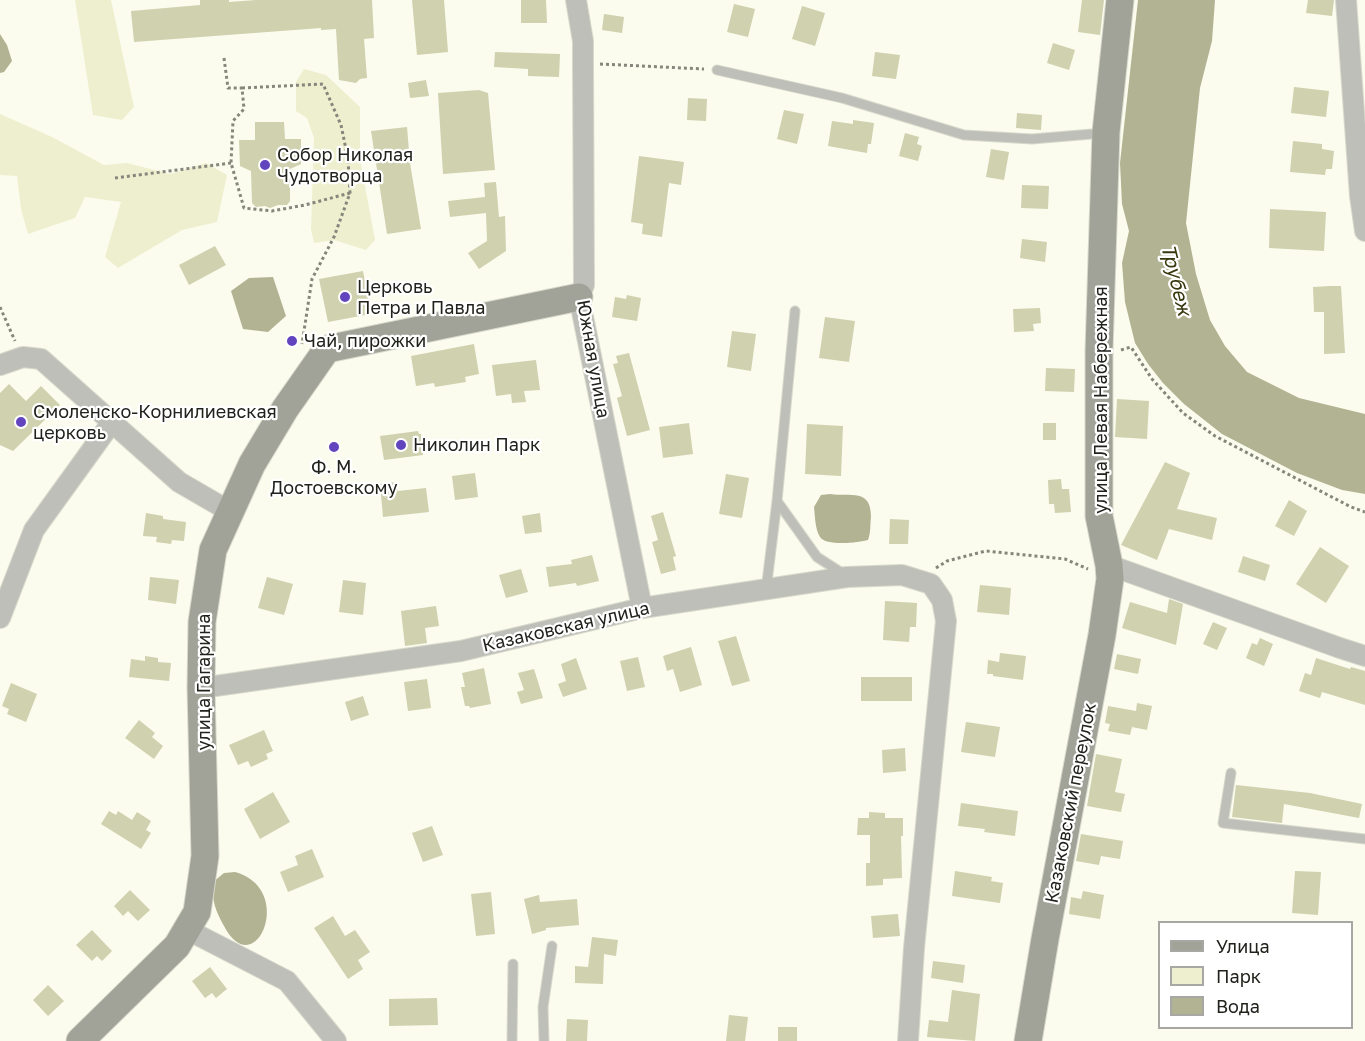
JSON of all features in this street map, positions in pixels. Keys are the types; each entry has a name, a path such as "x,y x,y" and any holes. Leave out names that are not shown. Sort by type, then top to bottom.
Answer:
{"street":[{"name":"Южная улица","path":"576,0 583,41 584,64 584,285 579,297 642,608"},
{"name":"улица Левая Набережная","path":"1110,572 1099,516 1099,351 1106,132 1120,0"},
{"path":"1346,0 1360,196 1365,231"},
{"name":"улица Гагарина","path":"80,1041 177,946 197,912 205,856 201,688 202,622 213,550 229,511 285,409 327,349 579,297"},
{"path":"0,365 23,357 41,358 179,482 229,511"},
{"path":"0,618 34,530 112,422"},
{"path":"1110,572 1365,656"},
{"name":"Казаковский переулок","path":"1028,1041 1102,635 1110,572"},
{"name":"Казаковская улица","path":"201,688 461,651 642,608 847,577 902,575 931,584"},
{"path":"908,1041 914,948 946,621 942,600 931,584"},
{"path":"188,930 287,981 336,1041"}],"lane":[{"path":"717,70 842,98 964,135 1032,139 1106,132"},
{"path":"766,590 795,311"},
{"path":"777,501 817,557 847,577"},
{"path":"1231,773 1223,823 1365,839"},
{"path":"544,1041 543,1007 552,946"},
{"path":"512,1041 513,964"}],"path":[{"path":"224,58 228,88 323,84 341,125 348,159 351,193 334,237 312,279 302,346 312,371"},
{"path":"584,64 717,70"},
{"path":"242,88 244,109 234,121 231,163 244,208 272,211 351,193"},
{"path":"115,178 231,163"},
{"path":"0,307 23,357"},
{"path":"1099,351 1116,352 1131,347 1152,379 1172,402 1215,436 1351,507 1365,512"},
{"path":"931,584 936,567 947,561 986,551 1065,559 1110,572"}],"green space":[{"path":"75,0 111,0 134,107 122,120 93,115"},
{"path":"304,69 326,75 360,107 360,159 375,240 366,250 334,240 314,243 311,229 314,138 307,118 296,111 296,82"},
{"path":"0,114 52,137 104,165 127,163 170,174 206,163 227,175 217,222 182,230 118,268 105,257 121,202 85,197 75,218 28,234 21,209 17,176 0,175"}],"water":[{"name":"Трубеж","path":"1138,0 1215,0 1212,41 1200,88 1186,223 1196,274 1210,320 1225,346 1247,372 1299,398 1365,414 1365,494 1342,490 1297,473 1222,434 1184,404 1163,383 1135,343 1125,302 1122,263 1129,231 1122,204 1120,163"},
{"path":"0,34 7,45 12,61 4,72 0,73"},
{"path":"273,277 286,316 268,332 243,329 231,291 249,278"},
{"path":"821,495 858,496 868,502 871,517 868,540 835,543 820,537 814,507"},
{"path":"235,872 254,882 264,896 267,912 264,928 257,939 248,945 236,941 224,926 213,900 213,882 224,873"}],"building":[{"path":"200,0 229,0 229,2 372,0 374,38 364,39 367,78 360,79 356,83 339,80 336,29 321,30 321,28 134,42 131,11 200,5"},
{"path":"412,0 444,0 448,52 417,55"},
{"path":"521,0 546,0 547,23 521,23"},
{"path":"1082,0 1104,0 1100,35 1078,32"},
{"path":"1308,0 1334,0 1332,16 1306,13"},
{"path":"734,4 755,9 748,37 727,32"},
{"path":"802,6 825,13 815,46 792,39"},
{"path":"604,14 624,17 622,33 602,30"},
{"path":"1053,43 1075,50 1069,70 1047,63"},
{"path":"495,52 560,54 559,77 528,76 528,69 494,67"},
{"path":"875,52 900,55 896,79 872,76"},
{"path":"426,80 429,96 410,98 408,83"},
{"path":"1294,87 1329,91 1326,117 1291,113"},
{"path":"479,90 488,93 495,170 443,174 438,93"},
{"path":"688,98 707,99 706,121 687,120"},
{"path":"784,110 804,114 797,144 777,139"},
{"path":"1017,113 1042,115 1041,130 1016,128"},
{"path":"853,120 874,123 871,144 868,144 867,153 828,146 832,121 853,124"},
{"name":"Собор Николая Чудотворца","path":"255,122 284,122 285,139 301,139 301,164 290,169 290,201 287,205 270,208 256,207 252,203 251,171 240,166 239,140 255,140"},
{"path":"407,127 410,163 421,229 387,234 371,131"},
{"path":"905,133 919,137 917,144 922,146 918,161 899,156"},
{"path":"1293,141 1322,144 1322,149 1334,151 1332,169 1326,169 1325,175 1290,172"},
{"path":"991,149 1009,152 1004,180 986,177"},
{"path":"639,156 684,162 681,185 669,183 662,237 642,234 643,224 631,222"},
{"path":"496,182 499,217 505,216 506,251 479,269 468,253 487,241 486,213 450,217 448,201 485,197 484,183"},
{"path":"1022,185 1049,186 1048,209 1021,208"},
{"path":"1270,209 1326,212 1324,251 1269,248"},
{"path":"1022,239 1047,242 1045,262 1020,258"},
{"path":"215,246 226,265 189,285 179,265"},
{"name":"Церковь Петра и Павла","path":"363,271 371,314 328,322 319,279"},
{"path":"1341,286 1345,353 1324,354 1324,312 1314,312 1313,287"},
{"path":"627,295 641,298 637,321 612,317 615,297 626,299"},
{"path":"1040,308 1041,323 1033,324 1034,331 1014,332 1013,309"},
{"path":"825,317 855,321 849,362 819,358"},
{"path":"732,331 756,334 751,371 727,367"},
{"path":"474,344 479,374 465,377 466,382 435,387 434,383 416,386 411,356"},
{"path":"629,353 650,430 627,436 617,398 622,396 613,364 618,363 616,356"},
{"path":"536,360 540,390 524,391 526,402 512,403 511,394 496,396 492,365"},
{"path":"1046,368 1075,369 1074,392 1045,391"},
{"name":"Смоленско-Корнилиевская церковь","path":"9,384 26,401 41,386 60,405 13,451 0,445 0,393"},
{"path":"1117,399 1149,401 1147,439 1115,437"},
{"path":"689,423 693,454 663,458 659,427"},
{"path":"1043,423 1056,423 1056,440 1043,440"},
{"path":"807,424 843,426 841,476 805,474"},
{"name":"Николин Парк","path":"418,431 421,434 423,455 384,460 380,436"},
{"path":"1165,462 1190,473 1177,509 1217,518 1212,540 1169,529 1157,560 1121,545"},
{"path":"475,473 478,497 455,500 452,476"},
{"path":"726,474 749,478 742,518 719,514"},
{"path":"1061,479 1062,489 1069,489 1071,512 1055,513 1054,504 1049,504 1048,480"},
{"path":"397,482 398,491 426,488 429,512 383,517 380,484"},
{"path":"1289,500 1307,511 1294,536 1275,526"},
{"path":"663,512 676,556 673,557 676,570 661,574 652,542 658,540 651,516"},
{"path":"146,513 163,516 163,519 186,522 184,541 172,540 171,544 156,542 157,537 143,536"},
{"path":"540,513 542,532 525,534 522,516"},
{"path":"890,519 909,520 908,544 889,544"},
{"path":"1320,547 1349,566 1326,603 1296,584"},
{"path":"592,555 599,581 577,586 576,583 549,587 546,567 572,564 571,560"},
{"path":"1243,556 1270,565 1265,581 1238,572"},
{"path":"521,569 528,592 506,598 499,575"},
{"path":"150,577 179,580 176,604 148,600"},
{"path":"267,577 293,584 284,615 258,608"},
{"path":"343,580 366,583 363,615 339,612"},
{"path":"980,585 1011,588 1009,615 977,612"},
{"path":"1169,599 1183,604 1176,645 1122,628 1130,602 1167,613"},
{"path":"885,601 917,603 916,627 910,627 909,642 883,640"},
{"path":"436,606 439,626 425,628 427,643 405,646 401,611"},
{"path":"1213,622 1227,628 1217,650 1203,644"},
{"path":"736,636 750,681 732,686 718,641"},
{"path":"1260,638 1273,644 1264,666 1246,658 1252,643 1257,645"},
{"path":"691,647 702,685 680,692 673,669 667,671 663,656"},
{"path":"1000,653 1026,656 1023,680 987,674 988,660 999,662"},
{"path":"1117,654 1141,659 1138,674 1114,669"},
{"path":"145,656 158,658 158,662 171,663 169,681 129,677 131,659 145,661"},
{"path":"638,657 645,687 627,691 620,661"},
{"path":"576,658 587,689 563,697 558,684 566,681 561,664"},
{"path":"1316,658 1350,669 1351,667 1365,671 1365,705 1322,692 1320,698 1299,691 1305,673 1311,675"},
{"path":"484,668 491,704 470,708 465,706 461,687 465,687 462,673"},
{"path":"534,669 543,698 521,704 517,692 524,690 518,673"},
{"path":"861,677 912,677 912,701 861,701"},
{"path":"427,679 431,708 408,711 404,682"},
{"path":"11,683 37,694 26,722 7,714 9,709 2,706"},
{"path":"363,696 369,715 351,721 345,702"},
{"path":"1137,703 1152,706 1147,730 1132,727 1130,735 1108,731 1110,724 1105,723 1108,706 1136,711"},
{"path":"139,720 155,733 152,737 163,746 154,759 125,738"},
{"path":"966,722 1000,727 995,757 961,752"},
{"path":"264,730 273,751 266,754 268,759 251,767 248,761 238,765 229,745"},
{"path":"905,748 906,771 883,773 882,750"},
{"path":"1096,754 1122,759 1115,792 1125,794 1121,812 1087,806"},
{"path":"1236,785 1310,793 1362,804 1359,818 1284,804 1282,823 1232,817"},
{"path":"273,792 290,822 260,839 244,809"},
{"path":"961,803 1018,811 1015,836 958,826"},
{"path":"109,811 116,815 118,811 132,820 137,812 151,821 146,830 151,833 141,849 101,824"},
{"path":"869,812 885,813 885,818 903,818 902,878 883,879 883,885 866,886 866,863 870,863 870,835 857,835 858,818 869,818"},
{"path":"432,826 443,855 423,862 412,833"},
{"path":"1081,834 1123,841 1120,859 1101,856 1099,865 1076,861"},
{"path":"312,849 324,877 288,892 280,872 298,865 295,856"},
{"path":"955,871 992,877 991,881 1003,883 1000,903 952,896"},
{"path":"1295,871 1321,872 1318,915 1292,913"},
{"path":"130,890 150,910 138,921 128,911 123,916 114,906"},
{"path":"1083,891 1104,895 1100,919 1069,914 1071,897 1081,899"},
{"path":"491,892 495,934 476,936 471,894"},
{"path":"539,895 540,902 577,899 579,925 546,928 546,930 532,934 524,899"},
{"path":"898,914 900,936 873,938 871,916"},
{"path":"333,916 345,936 355,930 370,952 358,960 363,969 348,979 314,928"},
{"path":"92,930 112,951 102,961 97,956 92,961 76,945"},
{"path":"592,937 618,940 616,956 604,954 603,984 575,983 575,966 588,967"},
{"path":"933,961 965,965 963,983 931,978"},
{"path":"210,967 227,989 216,998 212,993 205,998 192,981"},
{"path":"48,985 64,1001 48,1016 33,1000"},
{"path":"952,990 980,994 975,1041 927,1037 929,1020 948,1022"},
{"path":"437,998 438,1025 389,1026 389,999"},
{"path":"729,1015 748,1017 745,1041 726,1041"},
{"path":"567,1019 588,1020 587,1041 566,1041"},
{"path":"778,1027 797,1027 797,1041 778,1041"}],"place":[{"name":"Собор Николая Чудотворца","path":"265,165"},
{"name":"Церковь Петра и Павла","path":"345,297"},
{"name":"Чай, пирожки","path":"292,341"},
{"name":"Смоленско-Корнилиевская церковь","path":"21,422"},
{"name":"Николин Парк","path":"401,445"},
{"name":"Ф. М. Достоевскому","path":"334,447"}]}
